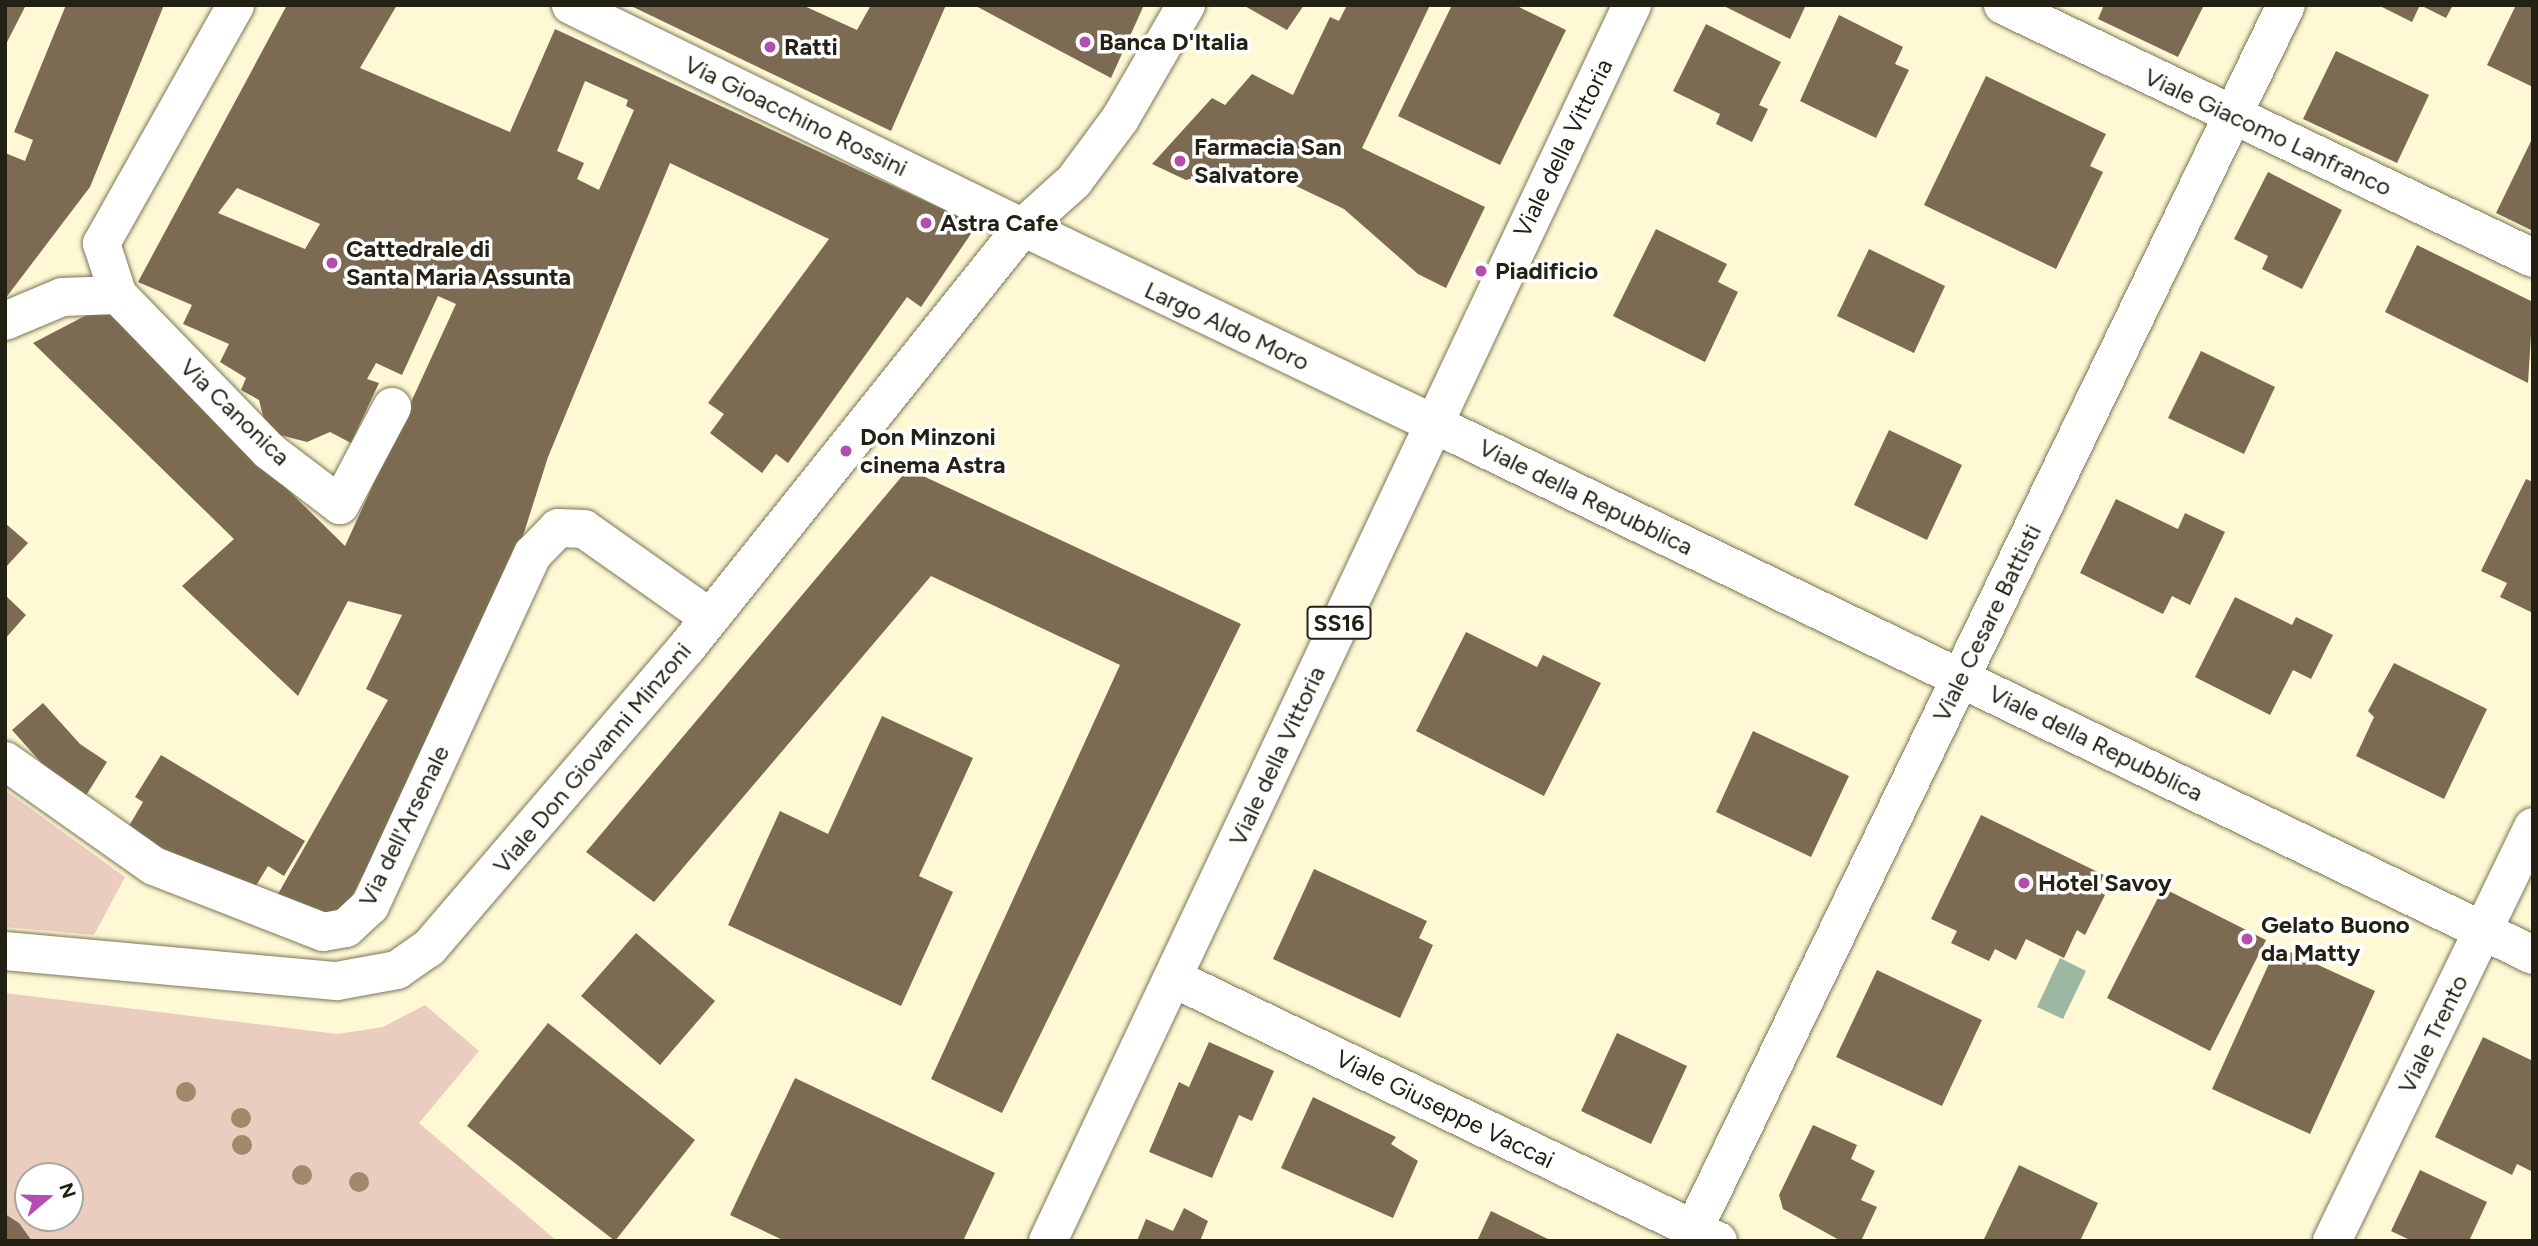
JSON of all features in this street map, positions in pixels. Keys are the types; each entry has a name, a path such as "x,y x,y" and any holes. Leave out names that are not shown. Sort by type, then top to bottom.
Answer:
{"street":[{"path":"5,321 62,297 118,295 101,243 235,5"},
{"name":"Via Gioacchino Rossini","path":"570,5 1023,227"},
{"name":"Viale Don Giovanni Minzoni","path":"5,951 337,981 397,970 429,948 710,618 1023,227 1074,181 1120,118 1186,5"},
{"name":"Viale della Vittoria","path":"1048,1241 1432,423 1632,5"},
{"name":"Viale Giacomo Lanfranco","path":"2003,5 2533,258"},
{"name":"Viale Cesare Battisti","path":"1700,1237 1961,678 2286,5"},
{"name":"Largo Aldo Moro","path":"1023,227 1432,423"},
{"name":"Via Canonica","path":"118,295 269,451 340,505 392,407"},
{"name":"Viale della Repubblica","path":"1432,423 2533,955"},
{"name":"Via dell'Arsenale","path":"5,761 154,866 323,932 346,928 370,906 533,554 558,528 584,529 710,618"},
{"name":"Viale Trento","path":"2332,1241 2533,827"},
{"name":"Viale Giuseppe Vaccai","path":"1173,978 1700,1237"}],"shaded area":[{"path":"5,790 125,877 94,935 5,927"},
{"path":"2060,958 2086,971 2063,1019 2037,1007"},
{"path":"5,993 338,1034 383,1027 425,1005 479,1051 419,1123 557,1241 5,1241"}],"building":[{"path":"5,5 26,5 5,46"},
{"path":"66,5 164,5 90,187 5,299 5,153 25,161 33,140 14,132"},
{"path":"287,5 397,5 360,68 510,132 555,29 977,225 921,307 907,297 788,463 776,454 762,473 710,433 724,414 708,403 829,239 670,163 548,457 496,621 338,923 278,894 388,700 366,689 402,615 348,601 298,696 182,586 234,539 33,343 102,307 345,546 456,304 438,296 402,375 376,363 367,379 379,383 351,443 330,432 307,442 276,434 264,420 259,400 241,390 246,378 220,362 229,344 183,324 192,305 138,282","holes":["585,81 628,100 626,106 634,110 599,190 577,179 584,163 557,151","237,188 320,224 305,249 218,213"]},
{"path":"629,5 802,5 857,30 871,5 946,5 891,131"},
{"name":"Banca D'Italia","path":"974,5 1144,5 1111,78"},
{"path":"1243,5 1304,5 1287,30"},
{"path":"1347,5 1430,5 1362,148 1485,207 1446,288 1418,274 1344,209 1267,172 1223,171 1186,180 1152,164 1212,98 1225,105 1252,74 1293,95 1330,17 1339,21"},
{"path":"1452,5 1515,5 1566,30 1500,165 1398,116"},
{"path":"1722,5 1806,5 1790,39"},
{"path":"2104,5 2204,5 2178,57 2098,19"},
{"path":"2378,5 2420,5 2412,22"},
{"path":"2420,5 2453,5 2446,18"},
{"path":"2516,5 2533,7 2533,87 2487,65"},
{"path":"1839,15 1903,47 1895,64 1909,70 1876,138 1800,101"},
{"path":"1706,24 1781,62 1759,105 1768,109 1752,142 1716,124 1720,114 1673,91"},
{"path":"2336,51 2429,95 2397,163 2303,119"},
{"path":"1986,76 2106,134 2090,166 2103,172 2056,269 1924,205"},
{"path":"2533,137 2533,231 2496,213"},
{"path":"2268,172 2342,210 2302,289 2262,269 2268,256 2234,239"},
{"path":"1656,229 1727,264 1718,282 1738,292 1705,362 1613,316"},
{"path":"2417,245 2533,302 2528,383 2385,312"},
{"path":"1869,249 1945,286 1914,353 1837,316"},
{"path":"2201,351 2275,387 2244,454 2168,418"},
{"path":"1889,430 1962,465 1927,540 1854,505"},
{"path":"908,469 1241,624 1002,1113 931,1079 1120,665 931,576 654,902 586,852"},
{"path":"2526,479 2533,482 2533,613 2500,597 2507,583 2481,571"},
{"path":"2116,499 2178,529 2185,513 2225,532 2190,605 2172,596 2163,614 2080,573"},
{"path":"5,523 28,543 5,568"},
{"path":"5,595 26,615 5,639"},
{"path":"2235,597 2292,625 2296,617 2333,635 2311,679 2293,670 2270,715 2195,677"},
{"path":"1466,632 1537,667 1543,655 1601,683 1544,796 1416,731"},
{"path":"2394,663 2487,709 2444,799 2356,756 2374,717 2368,711"},
{"path":"43,703 80,744 107,762 85,797 54,777 12,730"},
{"path":"882,716 973,758 919,876 953,892 901,1006 728,925 780,811 828,834"},
{"path":"1753,731 1849,776 1811,857 1716,812"},
{"path":"161,755 305,841 284,876 268,866 241,910 122,838 143,802 135,797"},
{"name":"Hotel Savoy","path":"1981,815 2104,875 2097,891 2105,895 2085,935 2077,930 2064,958 2026,939 2016,960 1995,949 1989,961 1951,943 1957,931 1931,919"},
{"path":"1314,869 1427,921 1419,938 1433,945 1400,1018 1273,959"},
{"path":"2163,888 2266,940 2210,1051 2107,998"},
{"path":"636,933 715,1001 660,1065 581,996"},
{"path":"2277,946 2375,991 2310,1134 2212,1089"},
{"path":"1877,970 1982,1020 1942,1106 1836,1057"},
{"path":"548,1023 695,1140 615,1241 467,1126"},
{"path":"1617,1033 1687,1066 1651,1144 1581,1111"},
{"path":"2483,1037 2533,1061 2533,1172 2517,1164 2512,1175 2435,1137"},
{"path":"1209,1042 1274,1071 1252,1121 1239,1115 1212,1178 1149,1152 1179,1082 1189,1087"},
{"path":"795,1078 995,1173 963,1241 785,1241 730,1215"},
{"path":"1313,1097 1396,1137 1391,1144 1418,1161 1393,1218 1281,1168"},
{"path":"1813,1125 1857,1145 1851,1159 1875,1171 1861,1200 1877,1207 1861,1241 1841,1241 1783,1209 1779,1195"},
{"path":"2019,1165 2098,1203 2080,1241 1983,1241"},
{"path":"2420,1170 2487,1202 2469,1241 2412,1241 2391,1231"},
{"path":"1184,1208 1208,1221 1200,1241 1137,1241 1146,1219 1173,1231"},
{"path":"1491,1211 1552,1241 1477,1241"},
{"path":"5,1214 14,1220 14,1232 26,1232 32,1241 5,1241"}],"place":[{"name":"Banca D'Italia","path":"1085,42"},
{"name":"Ratti","path":"770,47"},
{"name":"Farmacia San Salvatore","path":"1180,161"},
{"name":"Astra Cafe","path":"926,223"},
{"name":"Cattedrale di Santa Maria Assunta","path":"332,263"},
{"name":"Piadificio","path":"1481,271"},
{"name":"Don Minzoni cinema Astra","path":"846,451"},
{"name":"Hotel Savoy","path":"2024,883"},
{"name":"Gelato Buono da Matty","path":"2247,939"}]}
